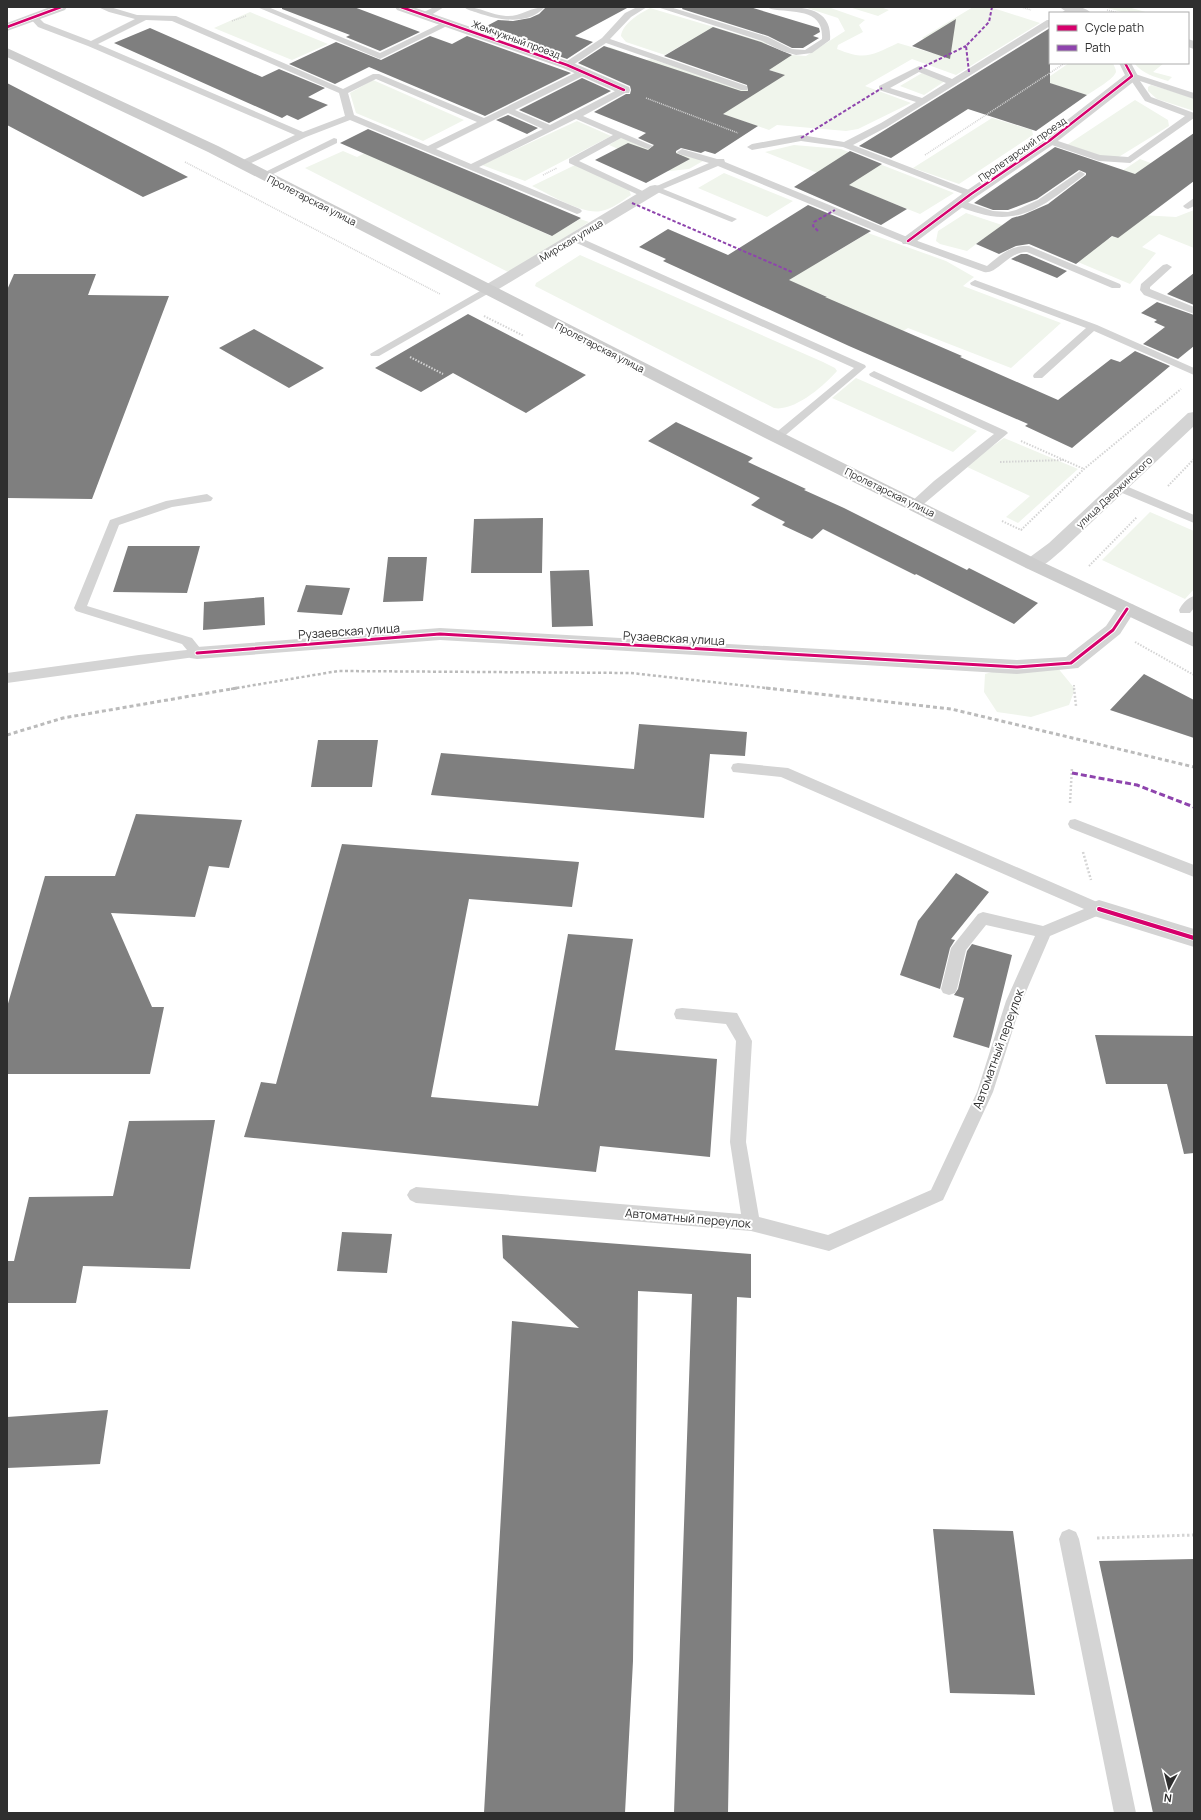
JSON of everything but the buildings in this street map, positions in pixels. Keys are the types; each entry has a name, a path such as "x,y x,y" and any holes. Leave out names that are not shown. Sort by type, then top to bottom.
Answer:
{"main road":[{"name":"Пролетарская улица","path":"7,52 242,164 487,290 1032,564 1194,641"}],"street":[{"path":"7,27 61,7"},
{"name":"Жемчужный проезд","path":"401,7 567,65 624,90"},
{"path":"1068,10 1079,12"},
{"path":"1126,64 1132,76"},
{"name":"Пролетарский проезд","path":"908,241 971,194 1049,141 1132,76"},
{"name":"Мирская улица","path":"487,290 650,192"},
{"name":"улица Дзержинского","path":"1032,564 1054,547 1194,418"},
{"name":"Рузаевская улица","path":"197,653 440,634 1017,667 1071,663 1113,630 1127,609"},
{"path":"1099,909 1194,938"}],"lane":[{"path":"103,7 137,14 166,9"},
{"path":"103,7 127,16 144,18 174,18 343,92 376,76 485,122"},
{"path":"425,15 440,7"},
{"path":"468,7 508,20 524,17 541,7"},
{"path":"567,65 604,40 628,15 643,7"},
{"path":"660,7 765,39 775,46 795,52 808,52 826,40 828,29 823,19 814,14 771,7"},
{"path":"262,8 380,56 449,23"},
{"path":"32,17 41,25 91,44 303,135"},
{"path":"91,44 144,18"},
{"path":"845,145 884,125 923,102 1049,23"},
{"path":"604,40 744,88"},
{"path":"923,102 882,88 918,69 953,82"},
{"path":"429,149 584,72"},
{"path":"1132,76 1194,96"},
{"path":"1132,76 1148,100 1193,115"},
{"path":"473,166 551,129 624,90"},
{"path":"343,92 350,117"},
{"path":"508,110 551,129"},
{"path":"1049,141 1099,159 1118,162 1130,160 1193,115"},
{"path":"576,116 648,146"},
{"path":"242,164 303,135 350,117 473,166 577,211"},
{"path":"572,161 620,135"},
{"path":"752,147 765,143 801,138 845,145 971,194"},
{"path":"264,175 334,141"},
{"path":"682,152 721,160 908,241 988,270 1015,249 1030,249 1116,286"},
{"path":"650,192 721,160"},
{"path":"572,161 650,192 732,219"},
{"path":"960,203 999,216 1012,215 1031,208 1080,174"},
{"path":"574,238 861,367 777,436"},
{"path":"1167,267 1145,286 1145,290 1148,293 1194,311"},
{"path":"975,283 1093,327 1194,372"},
{"path":"375,354 487,290"},
{"path":"1038,376 1093,327"},
{"path":"874,374 1002,433 915,505"},
{"path":"1119,487 1194,519"},
{"path":"197,653 187,641 80,608 114,523 170,504 207,498"},
{"path":"1185,610 1194,600"},
{"path":"7,678 138,659 197,653"},
{"path":"738,768 783,772 1099,909"},
{"path":"1075,824 1194,871"},
{"path":"949,989 959,948 982,918 1044,932 1099,909"},
{"name":"Автоматный переулок","path":"416,1195 751,1223 829,1243 937,1195 985,1092 1014,1001 1044,932"},
{"path":"682,1014 731,1018 744,1041 738,1142 751,1223"},
{"path":"1069,1538 1125,1813"}],"path":[{"path":"208,32 262,8"},
{"path":"905,169 1062,64"},
{"path":"624,90 765,143"},
{"path":"519,186 572,161"},
{"path":"389,346 443,374"},
{"path":"1021,530 1084,469 1181,389"},
{"path":"1002,433 1084,469"},
{"path":"963,464 1064,460"},
{"path":"1113,630 1194,675"},
{"path":"1069,1538 1194,1535"}],"shaded area":[{"path":"804,7 828,7 865,20 859,25 863,32 838,45 837,49 862,56 882,51 898,43 932,53 943,45 922,38 973,7 990,7 1040,23 956,75 912,59 865,86 911,103 858,129 846,131 777,125 769,130 579,64 610,47 644,60 651,59 747,90 764,88 784,75 687,42 665,55 626,42 621,36 622,31 632,19 650,8 767,43 768,48 791,55 806,56 845,31 838,18"},
{"path":"849,7 880,7 889,10 878,16"},
{"path":"1104,7 1128,7 1146,12 1122,12"},
{"path":"250,12 328,44 292,60 214,28"},
{"path":"1068,64 1113,64 1116,72 1108,81 1087,95 1043,81"},
{"path":"1135,64 1163,64 1153,72 1172,77 1168,81 1145,72"},
{"path":"922,73 945,81 924,95 900,86"},
{"path":"373,80 464,120 423,141 356,113 350,93"},
{"path":"1151,85 1194,98 1194,111 1157,99 1148,91 1148,87"},
{"path":"1135,100 1168,120 1169,126 1117,158 1104,157 1067,145"},
{"path":"992,118 1032,130 1033,135 959,184 913,168"},
{"path":"577,121 611,136 525,181 482,165"},
{"path":"622,137 646,147 682,153 703,161 689,169 669,171 609,145"},
{"path":"794,145 841,149 954,193 920,214 765,152"},
{"path":"343,151 357,157 365,153 551,236 580,219 589,222 510,273 305,168"},
{"path":"1140,159 1156,165 1064,221 1109,239 1141,215 1176,217 1194,210 1194,248 1159,234 1142,247 1156,253 1130,284 1033,243 984,238 967,251 940,244 936,241 938,231 966,213 1005,226 1033,216 1106,164 1122,171"},
{"path":"575,165 629,190 631,195 609,208 601,211 594,211 585,210 566,203 532,186"},
{"path":"724,173 793,201 767,217 698,188"},
{"path":"868,233 946,261 974,277 963,286 1061,323 1011,368 908,328 898,334 821,300 826,296 762,270 797,243 828,257"},
{"path":"580,255 823,362 835,368 837,371 817,390 800,402 791,406 774,408 535,286 536,283"},
{"path":"856,378 977,431 953,452 832,398"},
{"path":"1004,438 1078,469 1018,523 1006,517 1030,496 965,466"},
{"path":"1150,512 1194,531 1194,589 1185,599 1102,560"},
{"path":"1027,662 1057,667 1075,689 1069,705 1031,717 997,712 984,692 985,674"}],"railway":[{"path":"231,689 338,671 631,673 766,688"},
{"path":"7,735 63,718 237,688"},
{"path":"766,688 775,689"},
{"path":"766,688 951,709 1194,767"}],"marked path":[{"path":"969,72 966,46 989,22 992,7"},
{"path":"919,69 966,46"},
{"path":"801,138 882,88"},
{"path":"632,203 792,272"},
{"path":"818,231 813,226 814,222 835,210"},
{"path":"1072,773 1137,785 1194,807"}],"cycle path":[{"path":"7,27 61,7"},
{"path":"401,7 567,65 624,90"},
{"path":"908,241 971,194 1049,141 1132,76 1126,64"},
{"path":"197,653 440,634 1017,667 1071,663 1113,630 1127,609"},
{"path":"1099,909 1194,938"}]}
